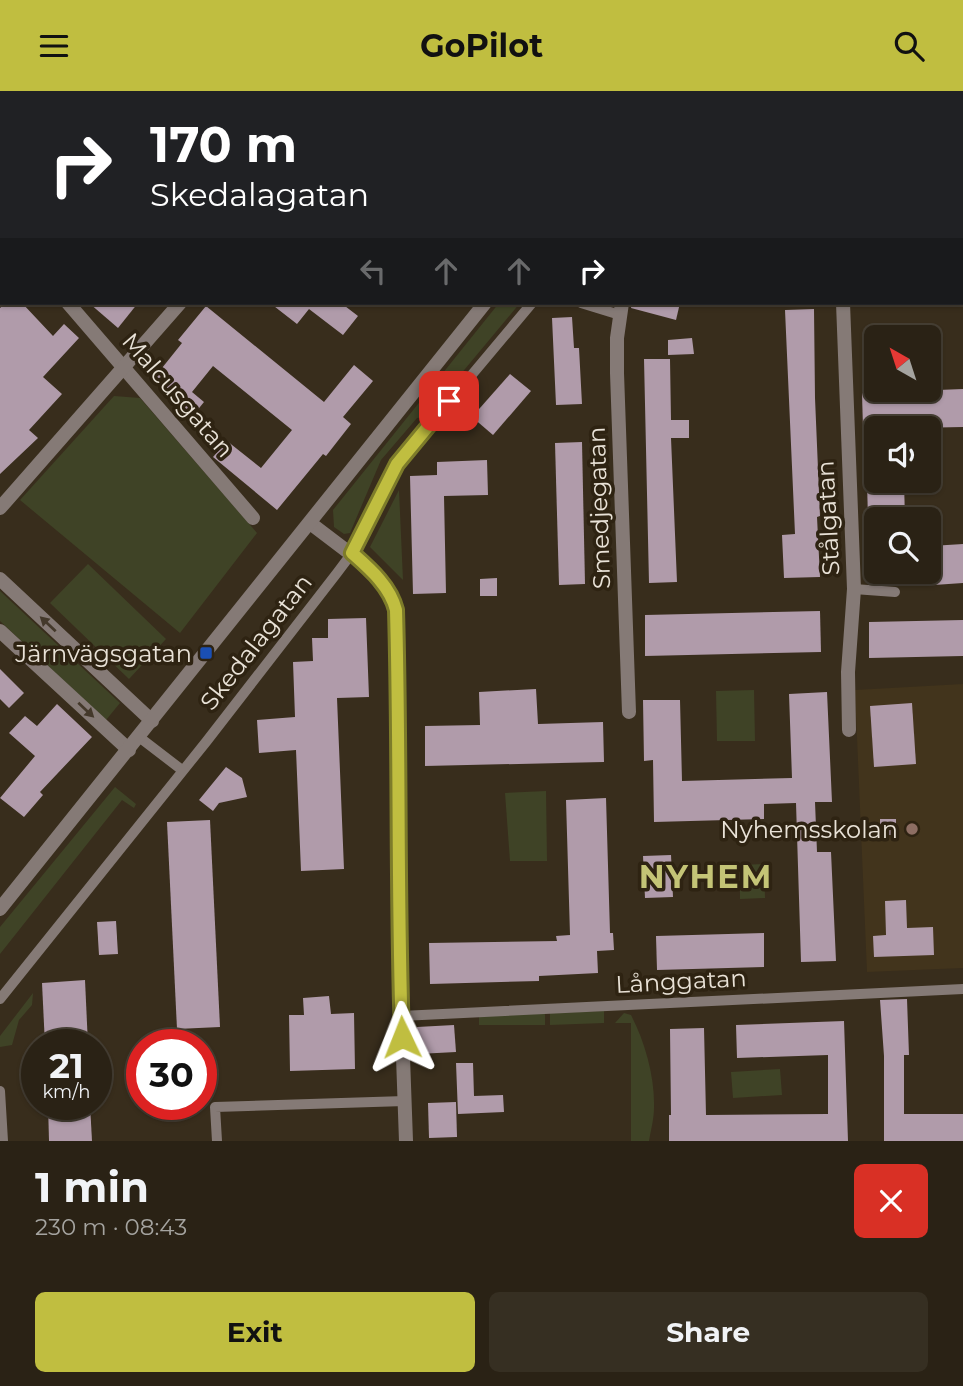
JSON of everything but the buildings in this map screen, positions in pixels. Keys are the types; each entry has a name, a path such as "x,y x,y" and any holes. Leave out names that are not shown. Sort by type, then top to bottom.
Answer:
{"street":[{"name":"Malcusgatan","path":"70,305 253,518"},
{"path":"0,508 178,305"},
{"path":"0,909 483,305"},
{"name":"Stålgatan","path":"843,305 854,589 848,672 849,730"},
{"name":"Smedjegatan","path":"621,309 617,373 629,712"},
{"path":"310,523 352,553 380,581 393,599 396,610 401,1016 406,1141"},
{"path":"0,579 152,721"},
{"path":"0,631 129,750"}],"lane":[{"name":"Skedalagatan","path":"0,999 206,742 352,553 397,464 415,440 530,305"},
{"path":"594,305 621,309"},
{"path":"854,589 895,592"},
{"path":"139,737 182,770"},
{"name":"Långgatan","path":"401,1016 963,989"},
{"path":"0,1091 3,1141"},
{"path":"217,1141 215,1107 405,1101"}],"shaded area":[{"name":"Nyhemsskolan","path":"963,684 963,968 867,972 855,690"}],"green space":[{"path":"497,305 518,305 425,417 417,418 381,460 350,533 344,534 334,527 333,510"},
{"path":"114,396 140,398 257,533 180,633 20,500"},
{"path":"399,490 403,580 370,547"},
{"path":"88,564 166,639 129,679 50,603"},
{"path":"0,591 120,703 106,720 0,621"},
{"path":"754,690 755,741 717,741 716,691"},
{"path":"115,787 136,804 134,808 122,800 0,954 0,927"},
{"path":"546,791 547,861 510,861 505,793"},
{"path":"764,864 765,898 740,899 740,865"},
{"path":"33,993 32,1005 19,1020 12,1045 0,1047 0,1036"},
{"path":"604,1011 604,1023 550,1025 550,1013"},
{"path":"545,1013 545,1025 479,1025 479,1016"},
{"path":"624,1013 631,1015 636,1025 651,1072 654,1108 649,1141 631,1141 631,1023 615,1023"},
{"path":"780,1069 782,1095 733,1098 731,1072"}],"place":[{"name":"Järnvägsgatan","path":"206,653"},
{"name":"Nyhemsskolan","path":"912,829"}],"district":[{"name":"NYHEM","path":"706,876"}],"route":[{"path":"402,1037 396,610 393,599 380,581 352,553 397,464 449,401"}]}
